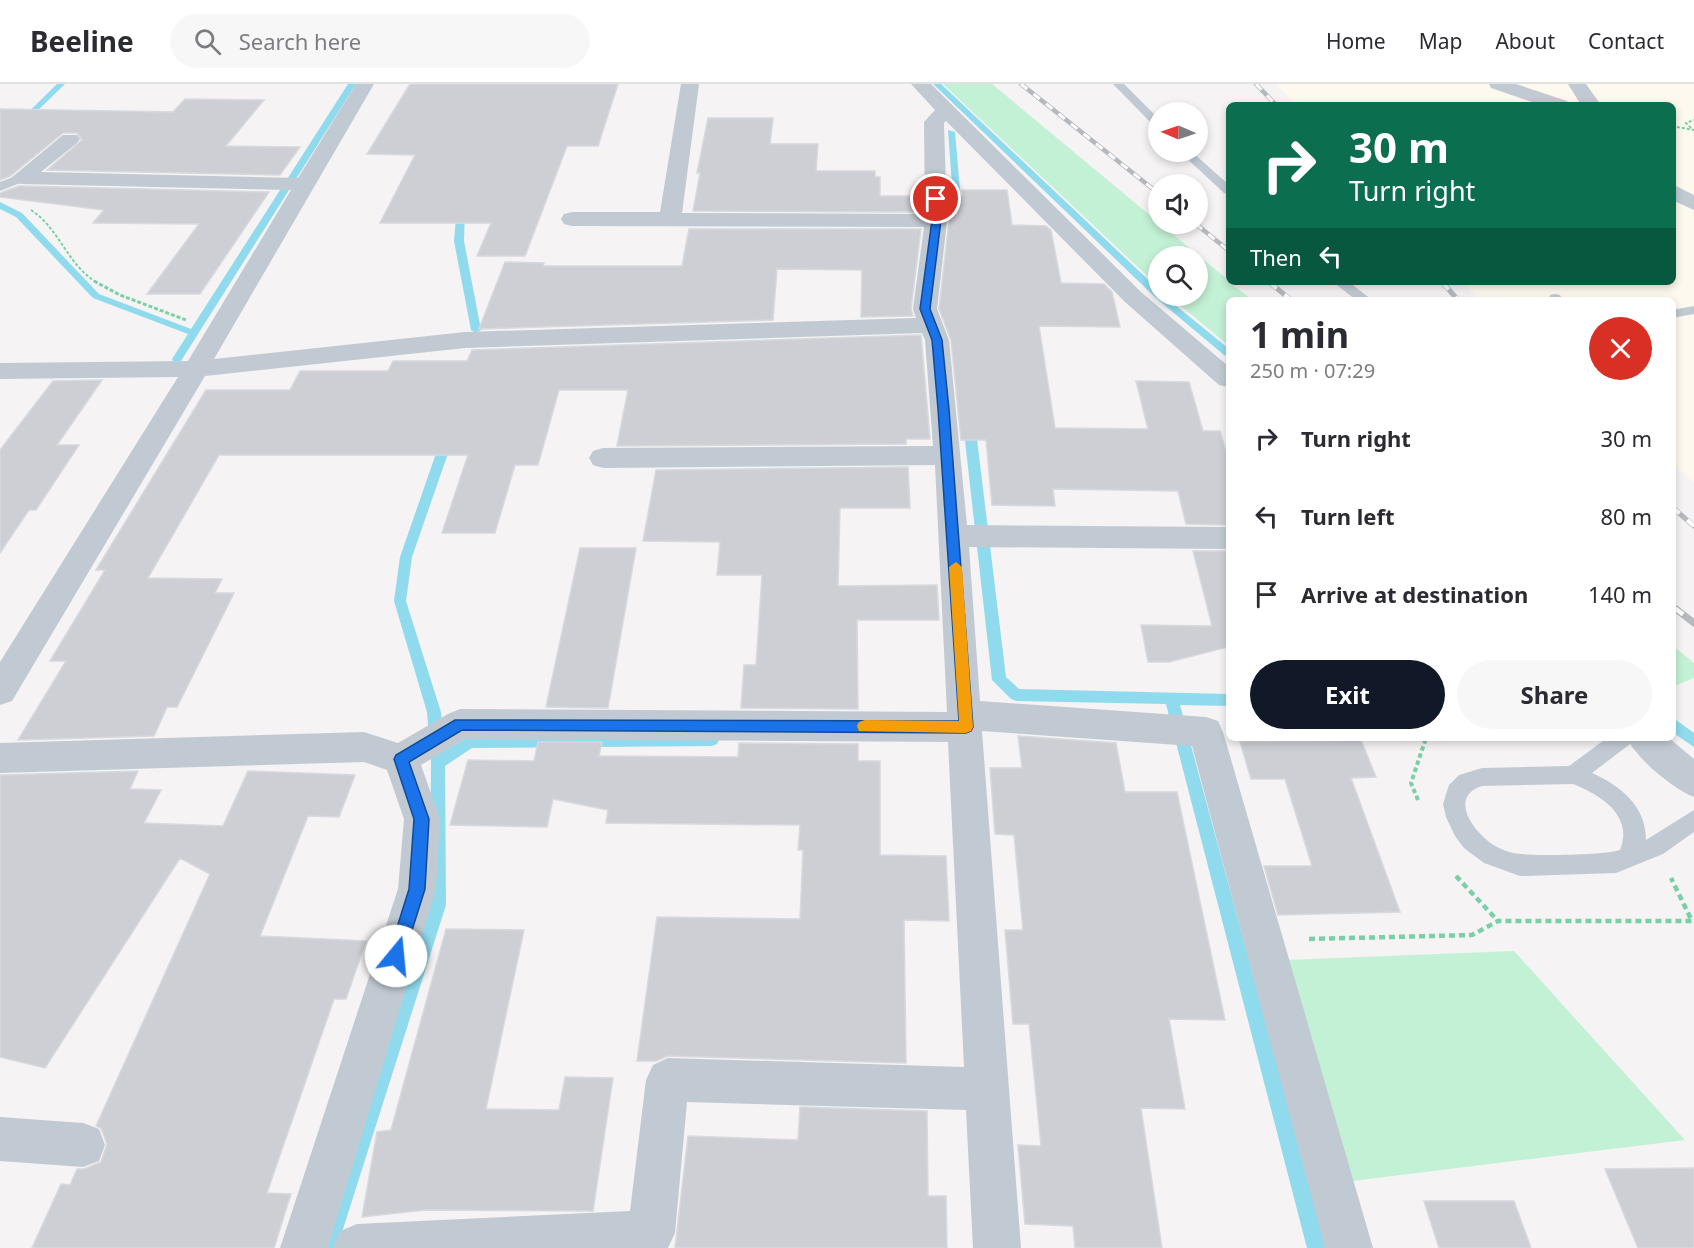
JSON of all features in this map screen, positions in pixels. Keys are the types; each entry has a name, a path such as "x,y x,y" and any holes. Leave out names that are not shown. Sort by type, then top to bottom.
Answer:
{"street":[{"path":"0,692 196,369 292,184 365,84"},
{"path":"670,219 690,84"},
{"path":"920,84 1133,297 1226,377"},
{"path":"1498,84 1551,102"},
{"path":"1577,84 1589,102"},
{"path":"947,110 934,122 936,220 925,309 937,340 948,455 972,536 966,721 997,1248"},
{"path":"21,178 70,139"},
{"path":"21,178 292,184"},
{"path":"1676,193 1694,204"},
{"path":"572,219 936,220"},
{"path":"0,371 196,369 465,340 932,325"},
{"path":"603,459 948,455"},
{"path":"972,536 1226,538"},
{"path":"0,758 364,747 412,752 460,724 966,721 1206,732 1349,1248"},
{"path":"1647,741 1694,781"},
{"path":"304,1248 417,889 422,819 412,752"},
{"path":"357,1248 651,1233 668,1080 988,1089"},
{"path":"0,1139 83,1145"}],"lane":[{"path":"1118,84 1148,114"},
{"path":"1197,162 1226,188"},
{"path":"0,187 21,178"},
{"path":"1344,285 1361,297"},
{"path":"1676,313 1694,310"},
{"path":"1573,776 1619,741"},
{"path":"1629,855 1635,845 1637,832 1632,817 1621,802 1607,790 1591,781 1573,776 1473,778 1461,786 1454,804 1457,818 1472,841 1492,856 1520,865 1616,862 1629,855 1655,847 1694,820"}],"path":[{"path":"1694,120 1686,123 1694,130"},
{"path":"1676,127 1694,130"},
{"path":"27,209 36,213 54,230 82,273 115,294 188,320"},
{"path":"1263,940 1472,934 1498,921 1692,921 1655,847"}],"shaded area":[{"path":"1276,84 1694,84 1694,482 1676,467 1676,297 1477,297 1466,285 1676,285 1676,102 1293,102"}],"green space":[{"path":"943,84 992,84 1148,214 1148,234 1173,234 1187,246 1148,246 1148,277"},
{"path":"1208,263 1226,278 1226,285 1232,285 1249,297 1226,297 1226,343 1181,306 1208,306"},
{"path":"1676,648 1694,663 1694,678 1677,685"},
{"path":"1514,951 1685,1140 1352,1181 1285,960"}],"building":[{"path":"410,84 618,84 598,146 567,146 525,256 477,256 491,223 380,223 415,155 367,154"},
{"path":"185,99 264,100 226,146 300,147 280,175 47,170 82,140 77,133 63,133 10,176 0,180 0,109 173,112"},
{"path":"708,118 773,118 770,144 818,144 816,171 875,171 875,177 880,177 880,196 923,196 923,212 693,211 700,173 697,173"},
{"path":"19,186 269,192 200,294 147,294 199,224 93,223 104,210 0,197 0,193"},
{"path":"962,190 1007,190 1012,225 1046,226 1051,230 1061,283 1104,284 1112,292 1120,327 1039,326 1055,428 1148,429 1136,381 1189,382 1203,431 1220,431 1226,451 1226,525 1186,524 1178,491 1053,489 1055,506 992,505 986,440 961,440 951,340 939,309 949,221 948,196 963,196"},
{"path":"689,229 921,229 911,309 913,316 861,317 862,270 777,269 773,320 479,329 505,262 544,263 543,266 682,266"},
{"path":"921,335 930,439 906,439 906,444 617,446 628,390 559,390 538,465 515,465 495,533 442,533 468,455 219,455 148,578 222,579 215,593 234,593 177,707 167,707 154,736 18,740 66,661 50,661 105,570 96,570 206,390 290,390 300,371 388,371 393,361 467,361 472,350"},
{"path":"102,380 57,445 79,445 36,510 29,510 0,553 0,450 53,381"},
{"path":"908,467 910,508 840,508 838,586 937,585 939,620 857,620 858,709 741,708 744,665 756,665 762,575 717,575 720,542 643,541 656,470"},
{"path":"580,548 636,548 608,708 546,707"},
{"path":"1193,551 1226,551 1226,648 1169,662 1148,662 1141,625 1212,626"},
{"path":"1018,736 1116,743 1125,792 1177,792 1225,1020 1169,1019 1185,1109 1141,1108 1162,1248 1075,1248 1073,1226 1025,1224 1018,1145 1041,1146 1029,1024 1013,1024 1005,930 1023,930 1014,835 995,834 990,768 1022,768"},
{"path":"1361,741 1376,777 1351,778 1400,912 1278,915 1264,866 1312,866 1285,779 1251,779 1240,742"},
{"path":"538,742 602,742 599,756 738,757 739,743 858,744 858,761 880,761 880,855 946,856 949,921 904,920 906,1063 668,1056 656,1061 637,1061 657,917 800,919 803,850 798,850 800,825 606,823 608,810 553,799 547,827 450,825 468,760 534,761"},
{"path":"138,771 130,789 161,790 144,823 223,826 248,771 355,775 339,817 308,816 260,936 366,941 346,999 334,999 267,1193 291,1194 274,1248 32,1248 61,1184 70,1185 77,1169 84,1169 101,1162 107,1144 101,1128 96,1126 210,874 180,858 45,1068 0,1057 0,775"},
{"path":"446,929 524,930 486,1109 559,1110 565,1077 613,1078 593,1211 425,1210 362,1217 377,1132 391,1130"},
{"path":"800,1107 927,1111 928,1196 946,1196 947,1248 675,1248 688,1136 798,1140"},
{"path":"1694,1168 1694,1248 1638,1248 1605,1169"},
{"path":"1424,1201 1514,1201 1531,1248 1439,1248"}],"waterway":[{"path":"0,145 61,84"},
{"path":"177,359 352,84"},
{"path":"937,84 1148,284"},
{"path":"951,132 958,213"},
{"path":"0,205 19,215 96,296 193,333"},
{"path":"461,207 459,241 476,330"},
{"path":"1171,306 1226,351"},
{"path":"969,423 999,680 1016,695 1226,700"},
{"path":"438,763 434,712 400,601 406,557 447,439"},
{"path":"1172,699 1317,1248"},
{"path":"1676,726 1694,741"},
{"path":"438,763 470,742 712,740"},
{"path":"327,1248 438,905 438,763"}],"railway":[{"path":"1021,84 1148,185"},
{"path":"1256,84 1273,102"},
{"path":"1208,234 1226,248"},
{"path":"1273,285 1287,297"},
{"path":"1445,285 1455,297"},
{"path":"1676,510 1694,526"},
{"path":"1676,609 1694,623"}],"slow traffic":[{"path":"865,726 966,727 956,567"}],"route":[{"path":"396,956 417,889 422,819 401,759 460,724 966,727 944,409 937,340 925,309 936,220 936,199"}]}
